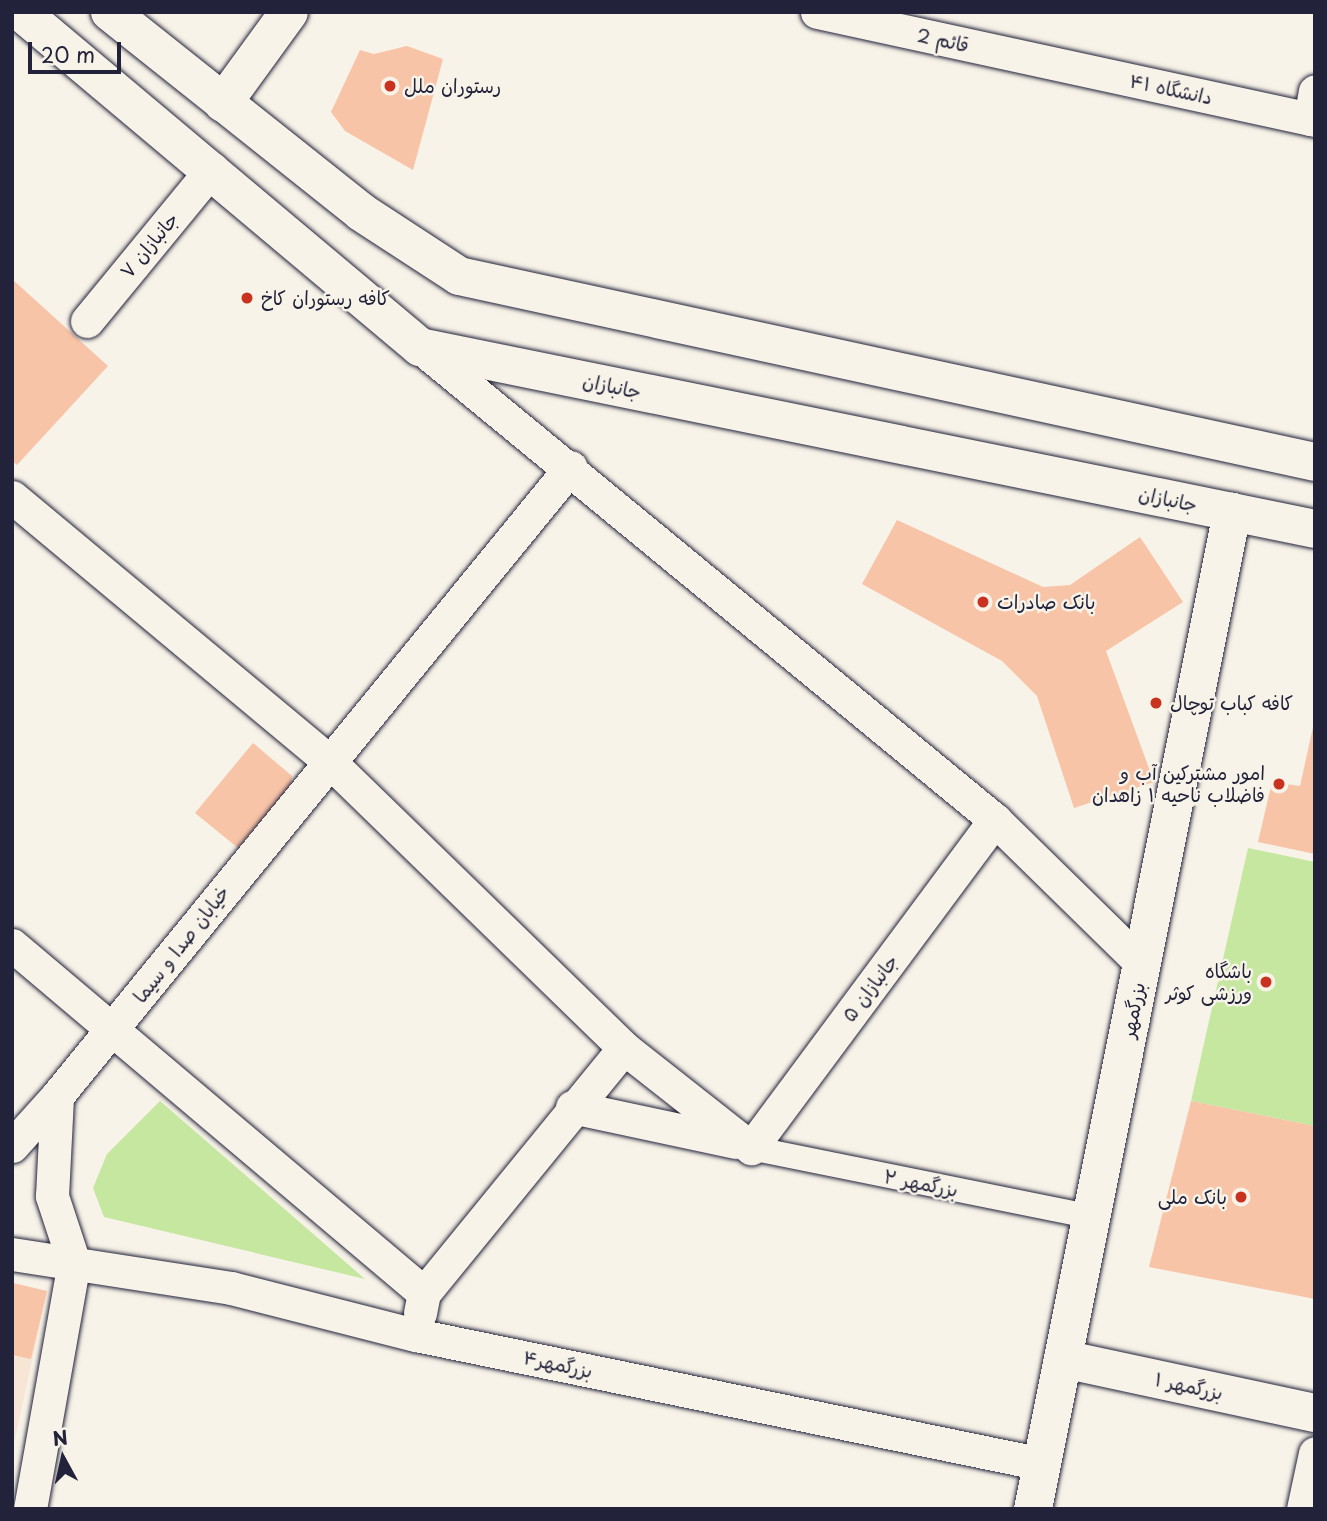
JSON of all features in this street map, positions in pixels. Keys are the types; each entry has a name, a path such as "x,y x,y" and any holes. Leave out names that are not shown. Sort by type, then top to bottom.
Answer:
{"main road":[{"name":"جانبازان","path":"21,12 212,169 420,346 1315,529"},
{"path":"110,12 361,212 459,276 1315,462"},
{"path":"223,103 289,12"},
{"name":"بزرگمهر","path":"1033,1509 1232,512"},
{"name":"بزرگمهر ۱","path":"1063,1359 1315,1413"}],"street":[{"name":"قائم 2","path":"817,12 1028,58"},
{"name":"دانشگاه ۴۱","path":"1028,58 1313,110"},
{"name":"جانبازان ۷","path":"87,321 212,169"},
{"path":"420,346 571,467 995,820 1142,964"},
{"name":"خیابان صدا و سیما","path":"12,1146 115,1027 327,759 571,467"},
{"path":"13,499 327,759 624,1048 746,1145"},
{"name":"جانبازان ۵","path":"746,1145 995,820"},
{"path":"12,945 115,1027 424,1293"},
{"path":"416,1335 424,1293 572,1107 624,1048"},
{"path":"30,1509 74,1262 52,1196 57,1096"},
{"path":"572,1107 746,1145"},
{"name":"بزرگمهر ۲","path":"746,1145 1091,1217"},
{"name":"بزرگمهر۴","path":"12,1254 231,1288 416,1335 1042,1464"},
{"path":"1303,1509 1315,1453"}],"shaded area":[{"path":"12,1282 47,1291 12,1453"}],"green space":[{"name":"باشگاه ورزشی کوثر","path":"1248,848 1315,862 1315,1126 1191,1101"},
{"path":"160,1101 365,1279 104,1217 93,1188 107,1154"}],"building":[{"name":"رستوران ملل","path":"407,46 443,59 413,170 345,131 331,112 360,50 374,54"},
{"path":"12,279 108,366 17,465 12,461"},
{"path":"897,520 1043,587 1070,585 1140,537 1183,602 1106,651 1154,782 1074,808 1037,696 1002,661 862,584"},
{"name":"امور مشترکین آب و فاضلاب ناحیه ۱ زاهدان","path":"1315,718 1315,854 1258,842 1272,782 1300,786"},
{"path":"253,743 292,776 291,785 238,848 195,813"},
{"name":"بانک ملی","path":"1191,1101 1315,1126 1315,1299 1149,1267"},
{"path":"12,1283 47,1291 31,1359 12,1355"}],"place":[{"name":"رستوران ملل","path":"390,86"},
{"name":"کافه رستوران کاخ","path":"247,298"},
{"name":"بانک صادرات","path":"983,602"},
{"name":"کافه کباب توچال","path":"1156,703"},
{"name":"امور مشترکین آب و فاضلاب ناحیه ۱ زاهدان","path":"1279,784"},
{"name":"باشگاه ورزشی کوثر","path":"1266,982"},
{"name":"بانک ملی","path":"1241,1197"}]}
